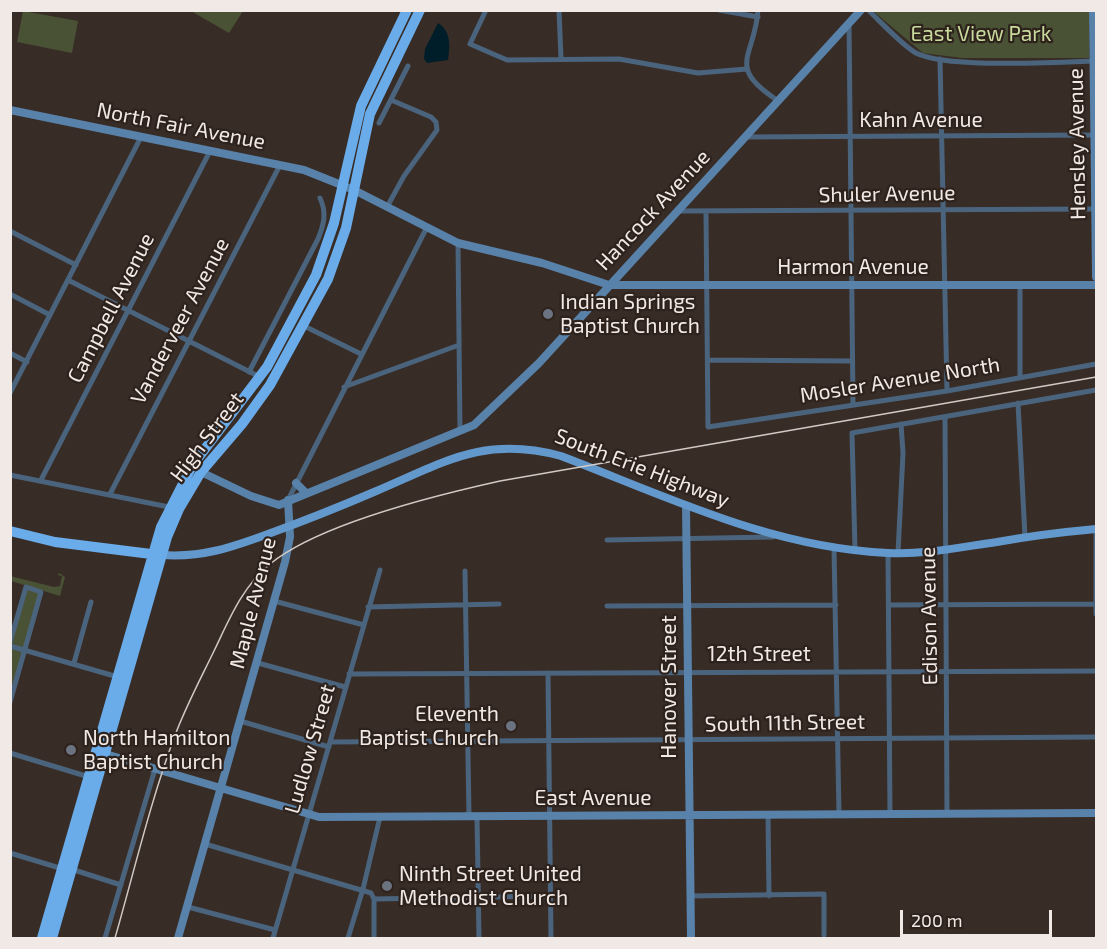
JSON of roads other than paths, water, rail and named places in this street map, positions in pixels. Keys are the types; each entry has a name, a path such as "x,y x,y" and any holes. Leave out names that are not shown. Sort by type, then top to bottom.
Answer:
{"highway":[{"name":"High Street","path":"42,939 67,870 169,507 201,452 284,337 326,250 362,106 407,10"},
{"name":"High Street","path":"157,554 179,509 201,472 259,402 304,326 339,252 370,114 420,10"},
{"path":"10,531 55,542 157,554"},
{"name":"High Street","path":"52,939 90,777 101,753"}],"main road":[{"name":"South Erie Highway","path":"157,554 189,556 217,552 377,491 442,460 469,453 503,449 534,449 561,456 686,506 779,537 834,548 888,553 944,550 1096,529"}],"street":[{"path":"486,10 470,44 507,60 619,59 698,74 747,69"},
{"path":"559,10 561,58"},
{"path":"719,10 758,14 747,51 747,69 749,78 758,88 777,100"},
{"name":"Hancock Avenue","path":"201,472 274,504 474,425 539,363 861,10"},
{"path":"868,10 911,50 940,59 963,62 1095,61"},
{"name":"Hensley Avenue","path":"1093,10 1096,277"},
{"path":"849,22 854,404"},
{"path":"940,59 947,391"},
{"path":"379,123 408,66"},
{"path":"387,207 404,176 437,130 436,122 431,117 391,100"},
{"name":"North Fair Avenue","path":"10,110 304,170 342,184 458,243"},
{"name":"Kahn Avenue","path":"745,137 1096,135"},
{"path":"10,393 141,137"},
{"name":"Campbell Avenue","path":"41,480 210,151"},
{"name":"Vanderveer Avenue","path":"110,494 280,165"},
{"name":"High Street","path":"255,375 318,239 324,222 325,207 320,198"},
{"name":"Shuler Avenue","path":"677,211 1096,209"},
{"path":"706,212 708,360 852,361"},
{"name":"Maple Avenue","path":"178,939 288,552 288,500 427,227"},
{"path":"10,231 76,265"},
{"path":"458,243 460,431"},
{"name":"Harmon Avenue","path":"458,243 542,263 609,285 1096,285"},
{"path":"68,280 255,375"},
{"path":"1020,284 1020,378"},
{"path":"10,294 50,315"},
{"path":"304,326 361,354"},
{"path":"344,387 459,345"},
{"path":"10,353 27,362"},
{"name":"Mosler Avenue North","path":"708,360 708,427 947,391 1096,364"},
{"path":"855,550 852,433 1096,390"},
{"path":"1018,403 1025,537"},
{"name":"Edison Avenue","path":"945,417 944,550 948,814"},
{"path":"898,553 901,424"},
{"path":"10,475 169,507"},
{"path":"296,483 305,492"},
{"name":"Hanover Street","path":"686,506 691,939"},
{"path":"1096,534 1096,614"},
{"path":"607,540 779,537"},
{"path":"834,548 839,814"},
{"path":"888,553 890,814"},
{"name":"Ludlow Street","path":"273,939 380,570"},
{"path":"465,571 468,741 479,939"},
{"path":"10,702 24,650 41,592 26,587 10,644 24,650 74,663 121,681"},
{"path":"274,601 364,625"},
{"path":"74,663 91,602"},
{"path":"368,607 500,604"},
{"path":"889,605 1096,604"},
{"path":"607,606 836,605"},
{"path":"258,663 345,687"},
{"name":"12th Street","path":"349,674 836,670 1096,671"},
{"path":"548,673 551,939"},
{"name":"South 11th Street","path":"240,721 329,744 548,740 1096,737"},
{"path":"10,753 90,777"},
{"name":"East Avenue","path":"101,753 309,814 380,817 688,817 768,814 1096,813"},
{"path":"105,939 155,769"},
{"path":"768,814 769,896"},
{"path":"348,939 363,889 380,817"},
{"path":"205,844 292,871 363,889 374,899 550,896"},
{"path":"10,853 121,885"},
{"path":"690,896 824,894 824,935"},
{"path":"374,899 374,939"},
{"path":"188,907 275,930"}],"water":[{"path":"438,23 447,35 448,60 427,63 424,59 425,49"}],"railway":[{"path":"115,938 157,787 188,705 244,593 260,573 291,550 318,536 380,513 444,494 500,481 1096,377"}],"place":[{"name":"Indian Springs Baptist Church","path":"548,314"},
{"name":"Eleventh Baptist Church","path":"511,726"},
{"name":"North Hamilton Baptist Church","path":"71,750"},
{"name":"Ninth Street United Methodist Church","path":"387,886"}],"park label":[{"name":"East View Park","path":"981,34"}]}
